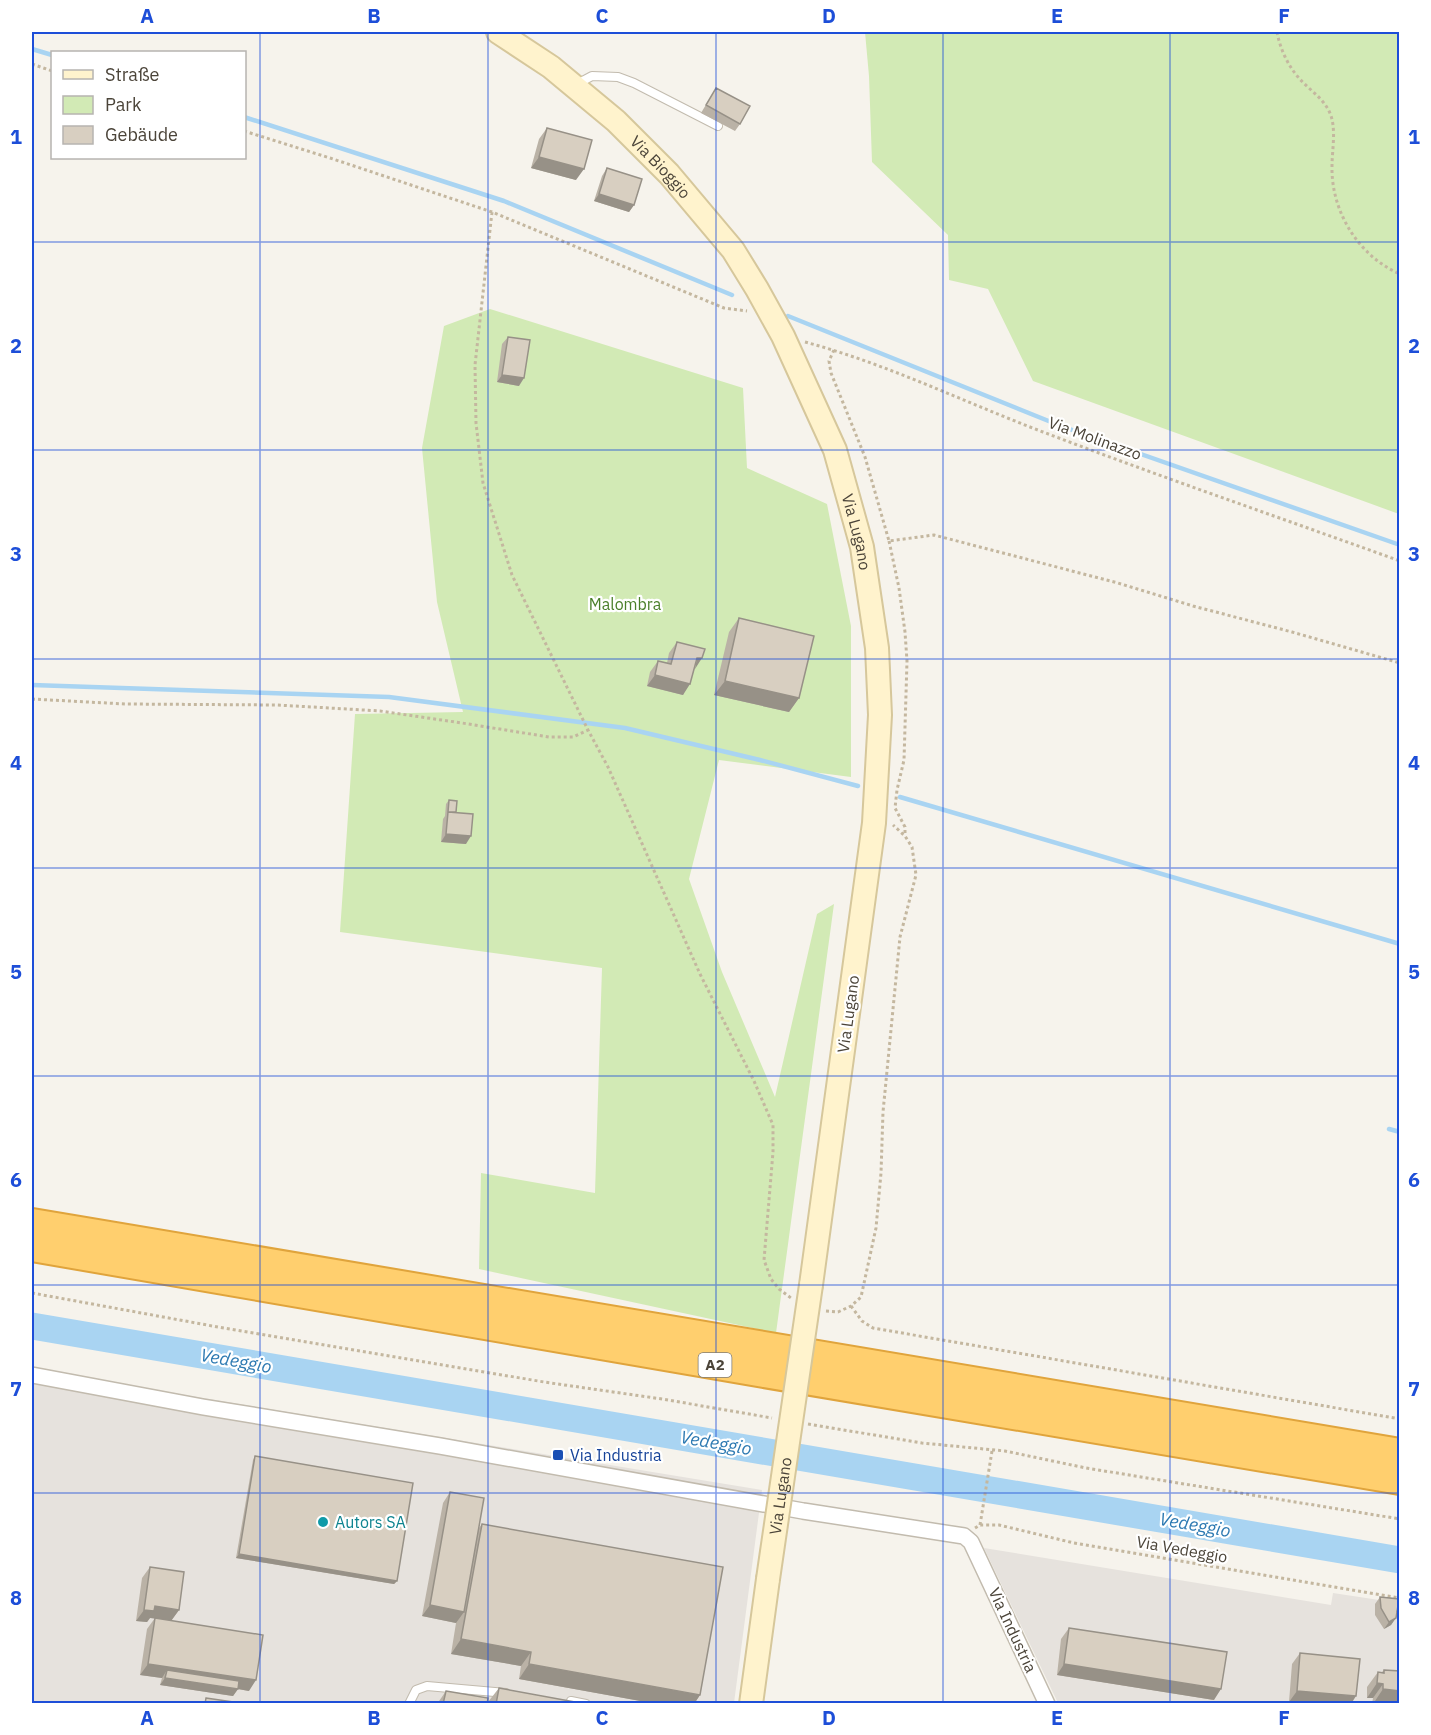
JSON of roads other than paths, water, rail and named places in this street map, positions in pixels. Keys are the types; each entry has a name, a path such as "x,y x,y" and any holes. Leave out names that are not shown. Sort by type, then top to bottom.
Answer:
{"highway":[{"name":"A2","path":"32,1223 1400,1453"},
{"name":"A2","path":"32,1247 1400,1480"}],"main road":[{"name":"Via Bioggio","path":"498,32 575,86 640,144 669,174 733,250 783,336"},
{"name":"Via Lugano","path":"751,1704 874,823 880,715 878,659 862,547 835,450 783,336"}],"street":[{"name":"Via Industria","path":"32,1375 203,1407 471,1451 803,1511 964,1536 971,1542 1047,1704"}],"lane":[{"path":"575,86 592,76 618,77 718,126"},
{"path":"409,1704 416,1690 427,1686 514,1694"},
{"path":"566,1700 586,1704"}],"waterway":[{"path":"32,49 51,55"},
{"path":"246,118 504,201 732,295"},
{"path":"788,316 1061,426 1400,545"},
{"path":"32,685 389,697 625,728 858,786"},
{"path":"900,797 1400,944"},
{"path":"1389,1129 1400,1132"},
{"name":"Vedeggio","path":"32,1326 1400,1560"}],"place":[{"name":"Via Industria","path":"558,1455"},
{"name":"Autors SA","path":"323,1522"}],"park label":[{"name":"Malombra","path":"625,604"}]}
